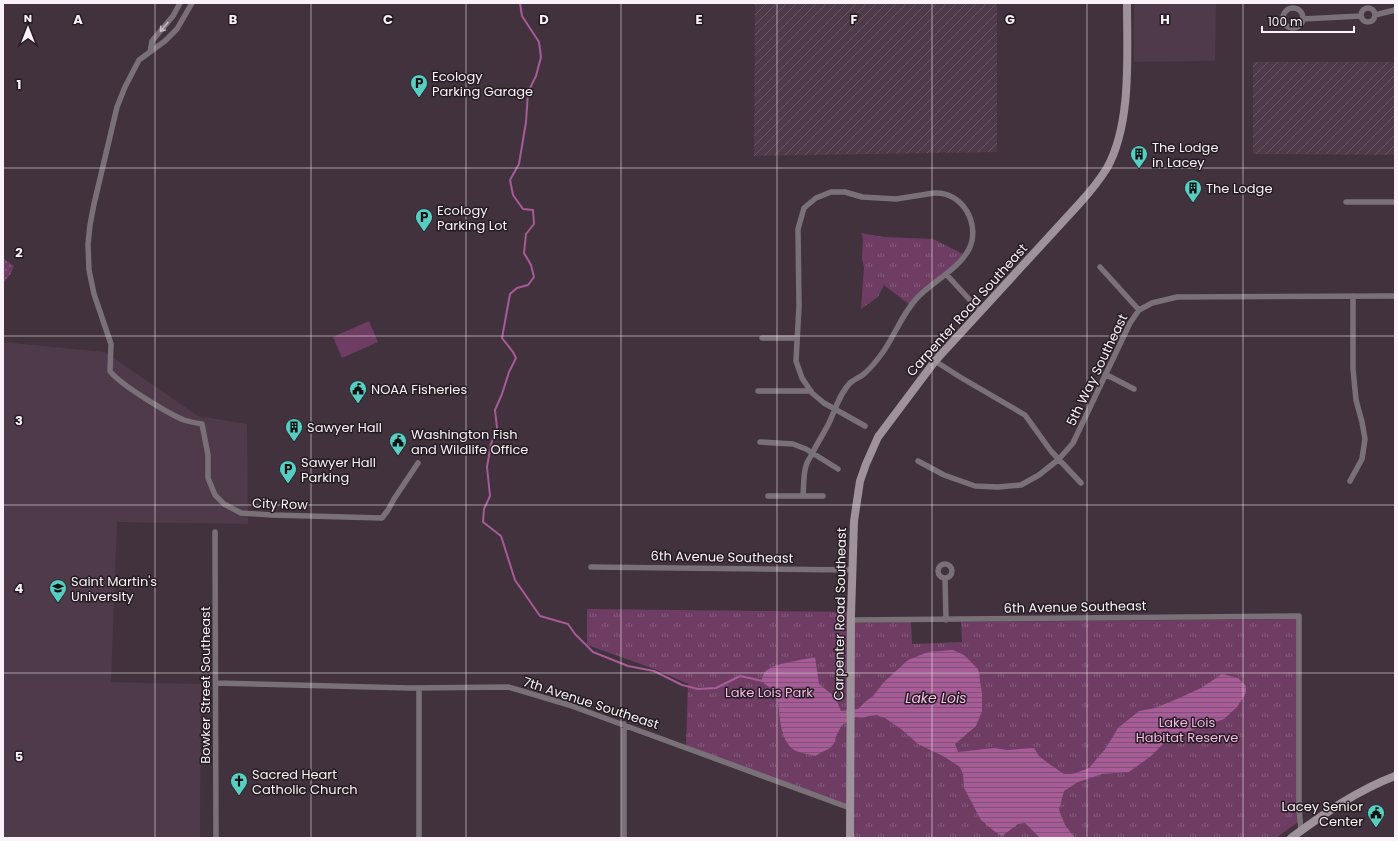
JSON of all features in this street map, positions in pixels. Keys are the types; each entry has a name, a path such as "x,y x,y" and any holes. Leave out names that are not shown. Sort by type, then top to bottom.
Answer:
{"main road":[{"name":"Carpenter Road Southeast","path":"850,838 852,570 856,498 860,481 870,453 878,438 935,361 1080,204 1096,185 1108,167 1120,136 1125,107 1127,3"},
{"path":"1291,838 1340,803 1395,776"}],"street":[{"path":"150,52 152,41 173,16 180,3"},
{"path":"150,52 165,41 176,29 192,3"},
{"path":"1360,16 1361,12 1367,8 1372,10 1375,16"},
{"path":"1360,16 1363,21 1367,23 1372,21 1375,16 1395,10"},
{"path":"1303,19 1360,16"},
{"name":"City Row","path":"150,52 139,60 125,87 117,107 90,226 88,244 89,270 94,294 111,344 110,372 123,383 164,410 184,420 202,424 208,455 208,478 215,495 224,504 241,513 382,518 418,463"},
{"path":"803,496 806,464 812,454 835,410 850,383 865,373 884,350 910,306 922,293 946,274 965,256 972,239 972,220 969,213 961,203 953,197 939,193 896,200 862,197 845,192 831,192 816,198 804,208 798,229 799,292 796,361 802,378 810,391 835,410 865,426"},
{"path":"1346,202 1395,202"},
{"path":"1100,267 1139,310"},
{"path":"946,274 980,311"},
{"path":"1350,481 1362,459 1365,439 1356,400 1354,377 1353,296"},
{"name":"5th Way Southeast","path":"918,461 944,475 975,486 998,487 1021,485 1039,475 1059,459 1073,443 1130,324 1139,310 1152,303 1177,297 1395,296"},
{"path":"762,338 797,338"},
{"path":"935,361 1025,415 1037,434 1081,483"},
{"path":"1105,374 1134,389"},
{"path":"758,391 810,391"},
{"path":"760,442 793,444 838,469"},
{"path":"768,496 823,496"},
{"name":"Bowker Street Southeast","path":"215,532 216,838"},
{"name":"6th Avenue Southeast","path":"591,567 852,570"},
{"path":"945,578 946,620"},
{"name":"6th Avenue Southeast","path":"851,620 946,620 1128,616 1299,616 1299,808 1301,831"},
{"name":"7th Avenue Southeast","path":"216,683 419,688 508,687 570,705 624,724 850,808"},
{"path":"419,688 419,838"},
{"path":"624,724 624,838"}],"shaded area":[{"path":"755,3 997,3 997,152 754,156"},
{"path":"1134,3 1216,3 1215,61 1134,62"},
{"path":"1253,62 1395,62 1395,155 1253,154"},
{"name":"Saint Martin's University","path":"3,342 105,352 198,416 247,424 248,524 117,522 111,682 201,684 200,838 3,838"}],"green space":[{"path":"861,233 884,237 933,239 965,255 910,305 884,285 878,297 861,309 864,267 862,259 863,239"},
{"path":"3,258 14,266 10,275 3,283"},
{"path":"369,321 378,342 342,358 333,337"},
{"name":"Lake Lois Habitat Reserve","path":"587,609 851,612 854,623 911,622 912,644 962,642 961,622 1297,619 1298,822 1276,838 850,838 851,808 686,747 688,684 651,668 587,645"}],"water":[{"name":"Lake Lois","path":"953,650 964,655 978,669 982,693 982,711 976,726 955,744 958,752 994,748 1007,750 1034,748 1039,756 1064,774 1073,774 1089,768 1106,748 1118,728 1139,711 1155,708 1177,699 1201,688 1222,674 1238,678 1246,686 1246,693 1237,707 1224,719 1169,738 1151,756 1129,772 1102,774 1078,782 1064,791 1059,810 1065,825 1075,838 1040,838 1025,823 1018,824 1002,836 994,831 981,820 964,788 963,774 960,767 943,756 918,744 901,729 885,718 877,715 862,718 855,717 842,725 836,736 835,742 830,748 815,756 794,750 785,739 782,732 777,693 761,681 765,672 774,666 815,657 819,684 835,697 841,711 858,709 873,696 884,682 908,660 928,652"}],"waterway":[{"path":"520,3 522,16 539,42 541,57 536,76 528,92 526,122 519,164 510,180 513,195 523,209 533,210 534,224 526,234 524,253 531,265 534,277 528,285 517,288 510,294 502,338 516,358 509,372 495,410 497,428 491,444 487,467 490,496 484,509 483,522 501,536 515,580 540,616 568,624 575,634 593,652 628,666 654,671 682,685 698,689 716,688 740,676 763,681"}],"place":[{"name":"Ecology Parking Garage","path":"419,98"},
{"name":"The Lodge in Lacey","path":"1139,169"},
{"name":"The Lodge","path":"1193,203"},
{"name":"Ecology Parking Lot","path":"424,232"},
{"name":"NOAA Fisheries","path":"358,404"},
{"name":"Sawyer Hall","path":"294,442"},
{"name":"Washington Fish and Wildlife Office","path":"398,456"},
{"name":"Sawyer Hall Parking","path":"288,484"},
{"name":"Saint Martin's University","path":"58,603"},
{"name":"Sacred Heart Catholic Church","path":"239,796"},
{"name":"Lacey Senior Center","path":"1376,828"}],"park label":[{"name":"Lake Lois Park","path":"769,692"}]}
